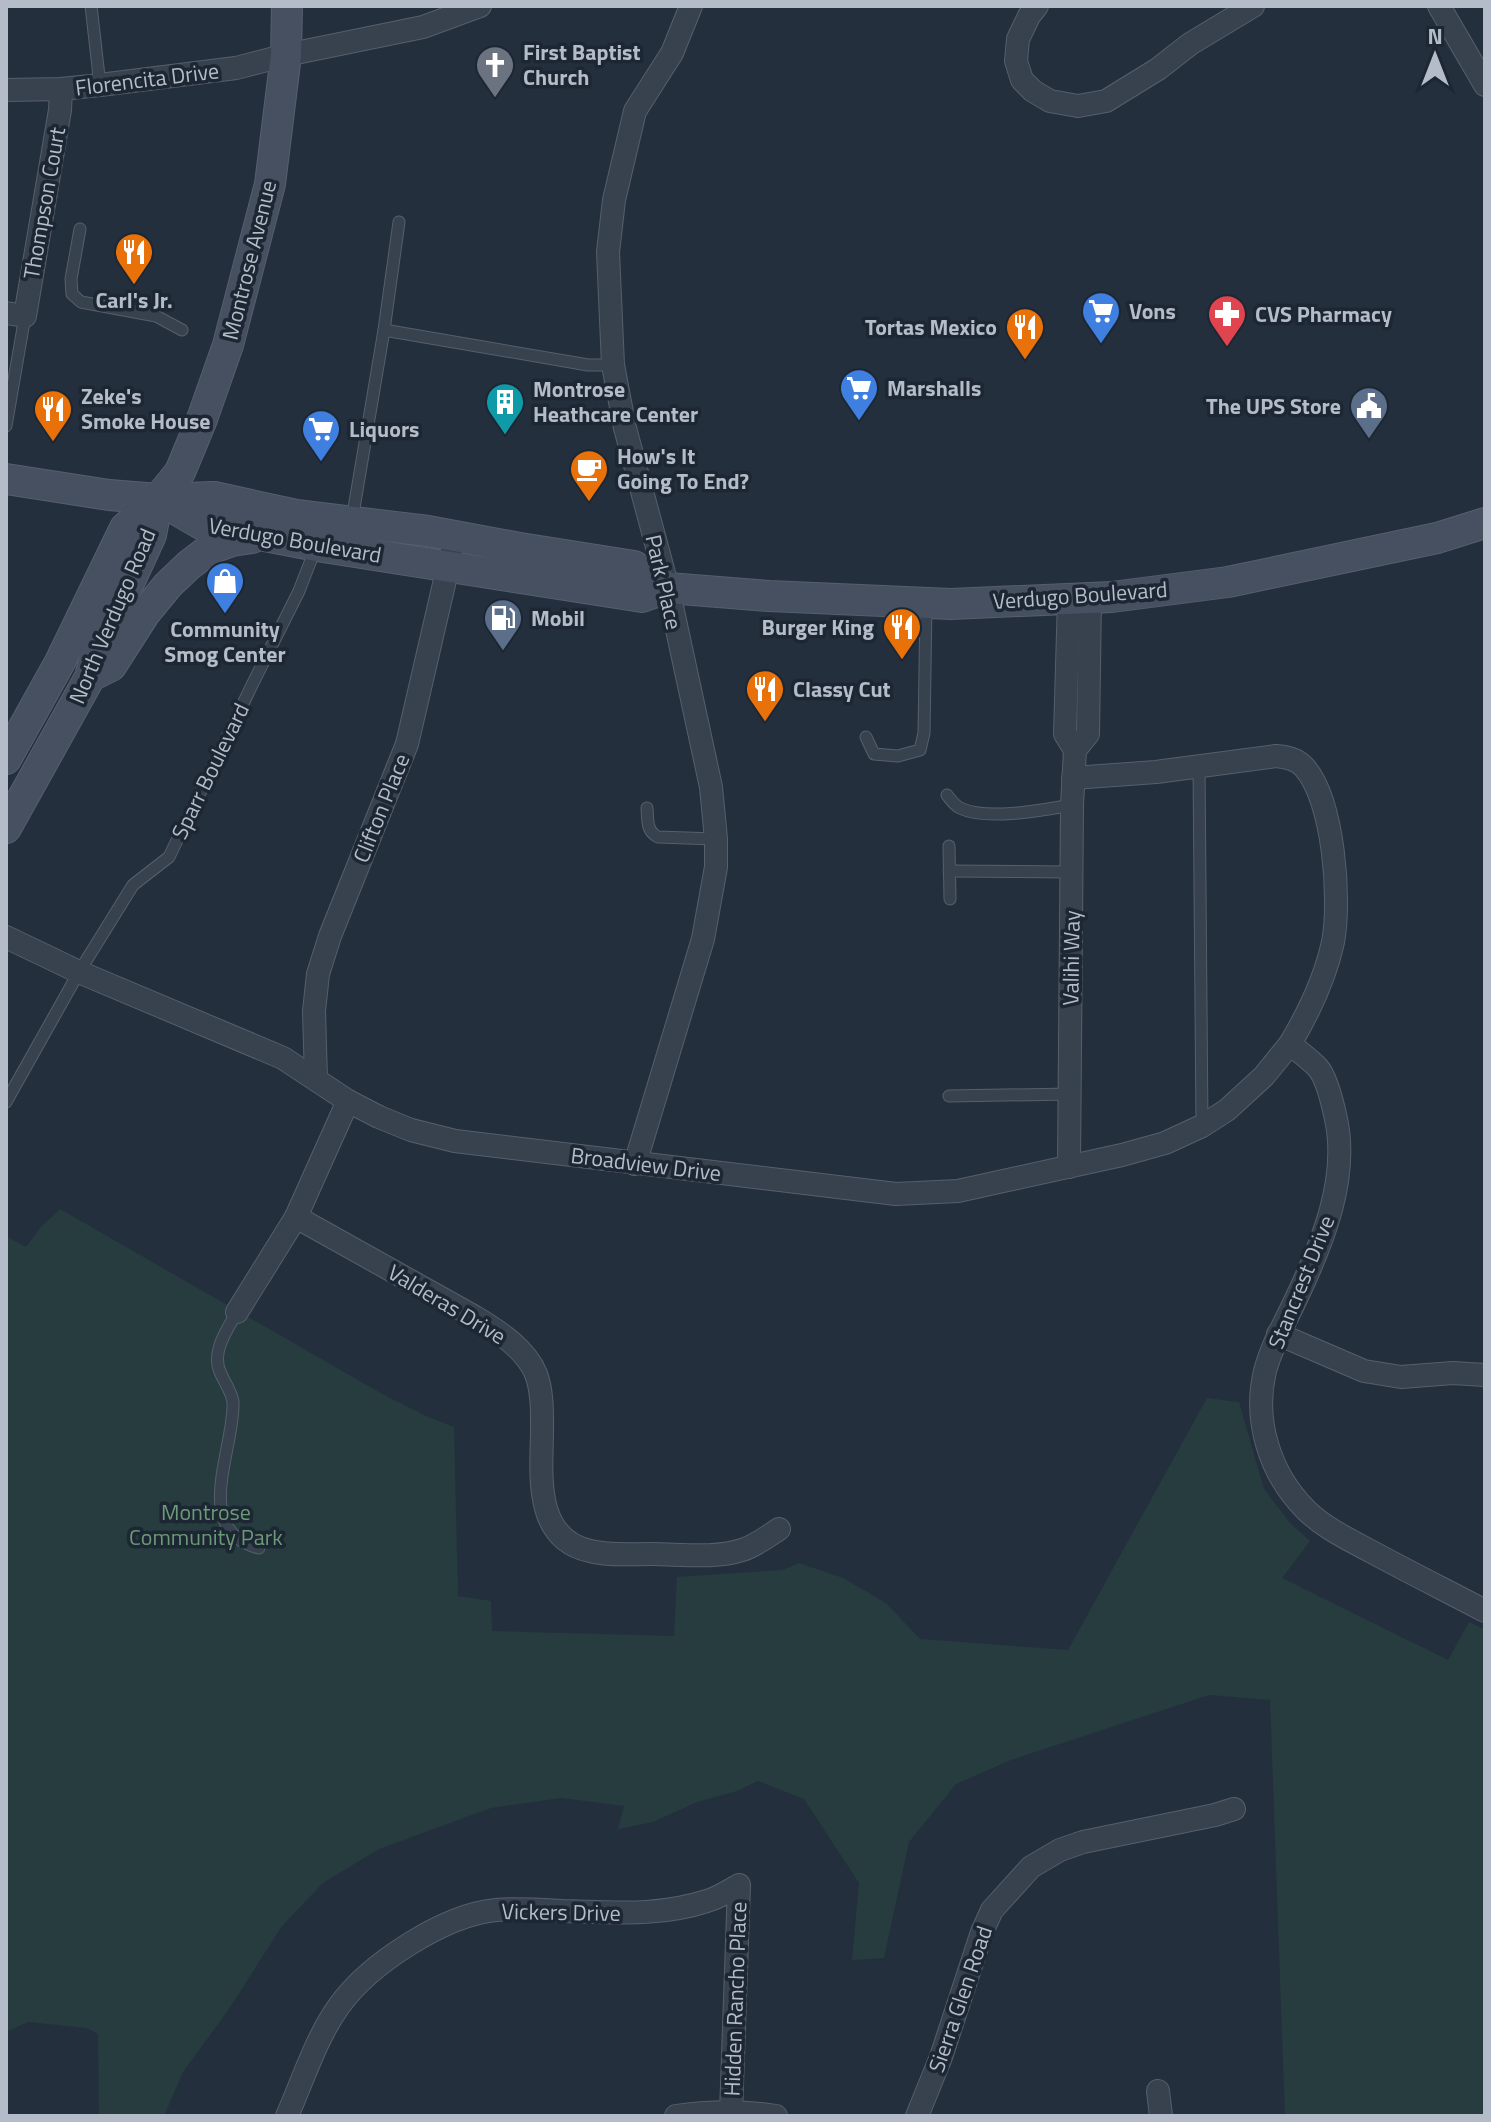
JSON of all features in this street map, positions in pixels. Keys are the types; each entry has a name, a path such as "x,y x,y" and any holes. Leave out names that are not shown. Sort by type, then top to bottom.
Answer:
{"main road":[{"name":"Montrose Avenue","path":"158,499 180,472 225,357 270,184 286,55 287,6"},
{"path":"6,479 109,495 158,499"},
{"name":"Verdugo Boulevard","path":"158,499 214,497 296,515 455,535 634,566 668,588"},
{"name":"Verdugo Boulevard","path":"158,499 201,524 317,546 642,597 668,588 951,604 1112,597 1228,582 1437,538 1485,523"},
{"name":"North Verdugo Road","path":"6,759 60,662 125,528 158,499"},
{"name":"North Verdugo Road","path":"6,828 90,677 95,657 151,535 158,499"},
{"path":"60,662 90,677 111,666 145,613 189,565 210,549 232,541 265,536"}],"street":[{"name":"Florencita Drive","path":"6,90 61,89 236,68 423,27 480,6"},
{"name":"Park Place","path":"635,1164 703,939 716,867 716,839 711,787 668,588 625,428 613,365 608,252 619,176 635,111 672,53 691,6"},
{"path":"1037,6 1018,39 1016,61 1022,80 1050,101 1078,106 1106,101 1253,6"},
{"path":"1439,6 1485,85"},
{"name":"Thompson Court","path":"16,314 60,110 61,89"},
{"name":"Clifton Place","path":"316,1079 314,1011 318,974 330,936 407,744 455,535"},
{"name":"Valihi Way","path":"1069,1167 1075,750 1065,734 1080,598"},
{"path":"1073,778 1276,756 1291,758 1303,766 1314,782 1323,806 1331,839 1337,902 1333,941 1320,987 1290,1044"},
{"name":"Broadview Drive","path":"6,937 79,972 283,1058 348,1101 411,1130 455,1141 896,1194 958,1191 1165,1143 1202,1126 1244,1096 1290,1044"},
{"name":"Stancrest Drive","path":"1290,1044 1320,1070 1333,1103 1341,1140 1330,1214 1266,1369 1262,1409 1267,1447 1282,1480 1307,1511 1341,1535 1485,1611"},
{"path":"237,1312 296,1217 348,1101"},
{"name":"Valderas Drive","path":"296,1217 475,1317 517,1348 536,1373 540,1392 542,1498 549,1521 574,1545 614,1554 727,1554 755,1544 779,1529"},
{"path":"1278,1334 1364,1371 1401,1377 1453,1373 1485,1375"},
{"name":"Sierra Glen Road","path":"917,2116 992,1910 1031,1867 1060,1850 1083,1842 1234,1809"},
{"name":"Hidden Rancho Place","path":"731,2113 739,1885"},
{"name":"Vickers Drive","path":"287,2116 326,2027 340,2004 377,1966 428,1933 458,1919 494,1910 617,1914 661,1911 710,1900 739,1885"},
{"path":"1158,2091 1161,2116"},
{"path":"676,2116 701,2112 776,2116"}],"lane":[{"path":"91,6 100,85"},
{"path":"352,520 399,222"},
{"path":"80,229 71,279 72,294 81,302 156,316 182,330"},
{"path":"6,426 16,314"},
{"path":"384,330 588,365 613,365"},
{"name":"Sparr Boulevard","path":"6,1102 79,972 133,885 169,857 299,591 317,546"},
{"path":"866,737 874,754 898,756 920,750 924,733 926,603"},
{"path":"1199,766 1202,1126"},
{"path":"947,795 964,810 993,813 1024,813 1072,805"},
{"path":"647,808 651,834 658,837 716,839"},
{"path":"949,846 950,899"},
{"path":"949,871 1071,872"},
{"path":"949,1096 1069,1094"},
{"path":"237,1312 217,1355 218,1370 233,1401 220,1509 233,1535 259,1548"}],"green space":[{"name":"Montrose Community Park","path":"60,1209 384,1395 454,1427 458,1596 491,1601 492,1631 674,1636 677,1577 782,1570 799,1563 843,1578 886,1603 920,1639 1068,1650 1207,1398 1239,1402 1264,1489 1291,1524 1310,1541 1282,1578 1448,1660 1469,1622 1485,1630 1485,2116 1285,2116 1270,1700 1209,1695 1011,1760 956,1784 909,1842 884,1958 852,1960 859,1883 804,1799 758,1781 737,1791 697,1802 653,1822 618,1829 624,1806 561,1798 491,1808 379,1849 323,1883 282,1926 229,2009 183,2072 164,2116 99,2116 98,2034 87,2028 28,2022 6,2032 6,1236 26,1247"}],"place":[{"name":"First Baptist Church","path":"495,99"},
{"name":"Carl's Jr.","path":"134,286"},
{"name":"Vons","path":"1101,345"},
{"name":"CVS Pharmacy","path":"1227,348"},
{"name":"Tortas Mexico","path":"1025,361"},
{"name":"Marshalls","path":"859,422"},
{"name":"Montrose Heathcare Center","path":"505,436"},
{"name":"The UPS Store","path":"1369,440"},
{"name":"Zeke's Smoke House","path":"53,443"},
{"name":"Liquors","path":"321,463"},
{"name":"How's It Going To End?","path":"589,503"},
{"name":"Community Smog Center","path":"225,615"},
{"name":"Mobil","path":"503,652"},
{"name":"Burger King","path":"902,661"},
{"name":"Classy Cut","path":"765,723"}]}
